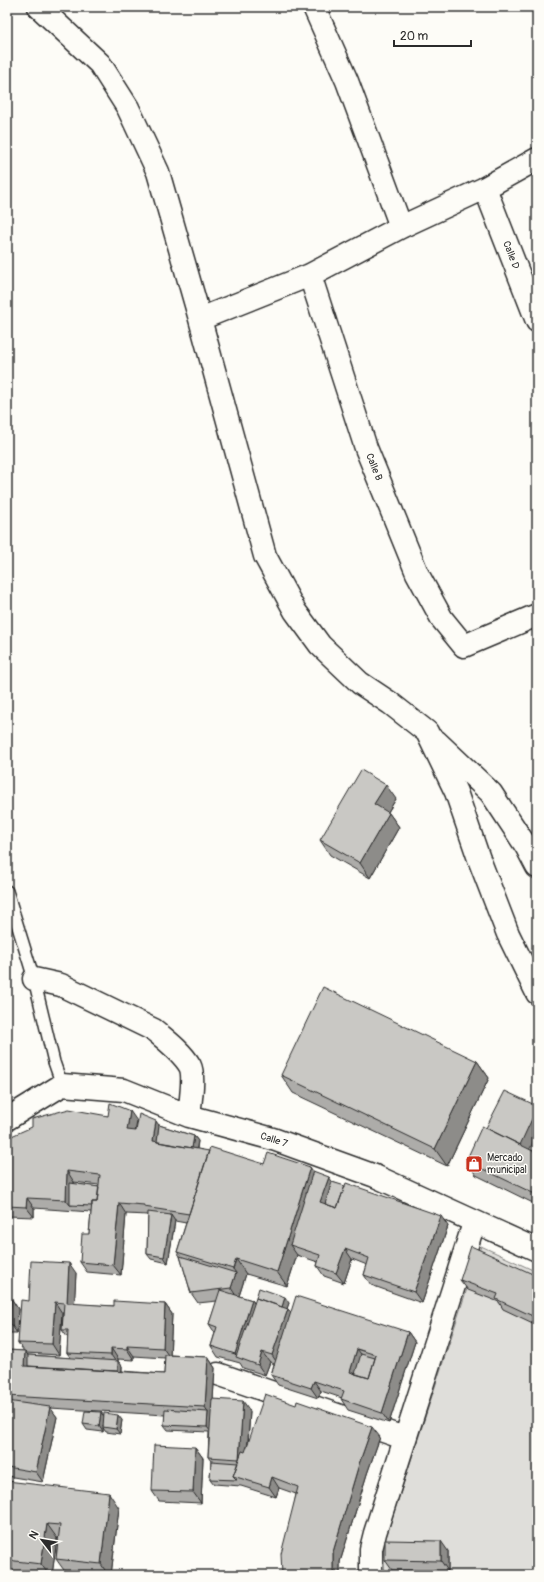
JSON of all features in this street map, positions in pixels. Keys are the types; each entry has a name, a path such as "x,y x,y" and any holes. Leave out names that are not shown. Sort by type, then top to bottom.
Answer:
{"street":[{"path":"39,7 100,64 128,108 158,172 200,319 264,556 295,610 320,645 360,683 390,703 427,732 491,793 526,846 537,866"},
{"path":"314,7 347,81 401,227"},
{"path":"200,319 310,275 401,227 485,188 537,159"},
{"name":"Calle D","path":"485,188 537,321"},
{"name":"Calle B","path":"310,275 366,448 417,573 442,619 464,646 537,615"},
{"path":"427,732 456,792 479,860 508,934 537,993"},
{"path":"34,979 61,985 154,1030 165,1039 190,1066 192,1083 189,1116"},
{"path":"7,1120 62,1084"},
{"name":"Calle 7","path":"62,1084 124,1090 189,1116 273,1139 375,1176 474,1223 537,1250"},
{"path":"371,1575 371,1548 375,1533 404,1438 474,1223"},
{"path":"218,1374 404,1438"}],"lane":[{"path":"7,891 34,979 54,1062 62,1084"}],"shaded area":[{"path":"481,1246 537,1272 537,1575 385,1575 383,1546"}],"building":[{"path":"361,770 386,785 374,804 389,813 360,863 320,840"},
{"path":"323,987 477,1061 435,1149 281,1075"},
{"path":"505,1091 537,1106 520,1145 486,1128"},
{"path":"110,1103 130,1111 127,1130 136,1131 139,1114 156,1121 153,1141 209,1151 189,1214 144,1207 144,1205 119,1203 113,1265 80,1262 82,1234 89,1234 92,1202 97,1202 100,1175 67,1171 66,1200 27,1198 26,1207 7,1206 7,1138 32,1127 32,1119 69,1109 108,1116"},
{"path":"159,1125 194,1136 192,1148 157,1142"},
{"path":"482,1126 537,1153 537,1195 466,1161"},
{"path":"210,1147 264,1164 268,1153 310,1167 277,1272 236,1259 233,1269 177,1252"},
{"path":"313,1171 329,1177 320,1202 337,1208 346,1183 441,1216 414,1292 364,1275 369,1258 345,1249 336,1273 317,1266 320,1255 290,1245"},
{"path":"332,1182 345,1186 337,1208 325,1204"},
{"path":"70,1183 99,1187 97,1202 92,1202 92,1206 70,1205"},
{"path":"148,1212 171,1215 164,1257 147,1254"},
{"path":"471,1246 537,1276 537,1318 496,1299 498,1294 460,1280"},
{"path":"180,1256 236,1273 231,1288 191,1293"},
{"path":"31,1261 69,1263 67,1303 114,1306 114,1301 165,1304 163,1348 127,1346 127,1349 111,1348 111,1355 67,1353 68,1330 62,1330 64,1303 55,1302 52,1344 18,1343 21,1300 29,1301"},
{"path":"259,1288 285,1297 282,1307 256,1298"},
{"path":"220,1290 252,1300 235,1354 211,1346 217,1327 209,1324"},
{"path":"296,1296 408,1332 382,1413 341,1399 344,1391 314,1381 311,1388 271,1375","holes":["357,1349 376,1355 369,1378 350,1372"]},
{"path":"7,1298 11,1298 10,1323 7,1323"},
{"path":"256,1298 288,1309 272,1355 262,1352 258,1365 236,1357"},
{"path":"7,1350 25,1351 24,1366 164,1374 165,1355 208,1357 205,1407 7,1396"},
{"path":"361,1354 375,1358 369,1378 355,1374"},
{"path":"28,1355 118,1361 118,1371 28,1366"},
{"path":"265,1394 296,1405 297,1401 372,1427 359,1464 333,1552 333,1575 282,1575 281,1554 298,1487 272,1477 269,1487 233,1476 242,1451 245,1452"},
{"path":"212,1399 243,1401 239,1459 208,1457"},
{"path":"7,1401 50,1407 36,1472 7,1467"},
{"path":"165,1409 208,1412 207,1427 164,1425"},
{"path":"85,1411 101,1412 99,1426 83,1424"},
{"path":"104,1413 118,1415 116,1429 103,1427"},
{"path":"154,1445 195,1447 193,1492 152,1491"},
{"path":"211,1461 238,1463 233,1476 237,1480 210,1479"},
{"path":"7,1481 109,1493 101,1564 56,1559 60,1525 47,1524 41,1564 7,1560"},
{"path":"385,1540 441,1541 441,1561 385,1560"}],"place":[{"name":"Mercado municipal","path":"474,1164"}]}
